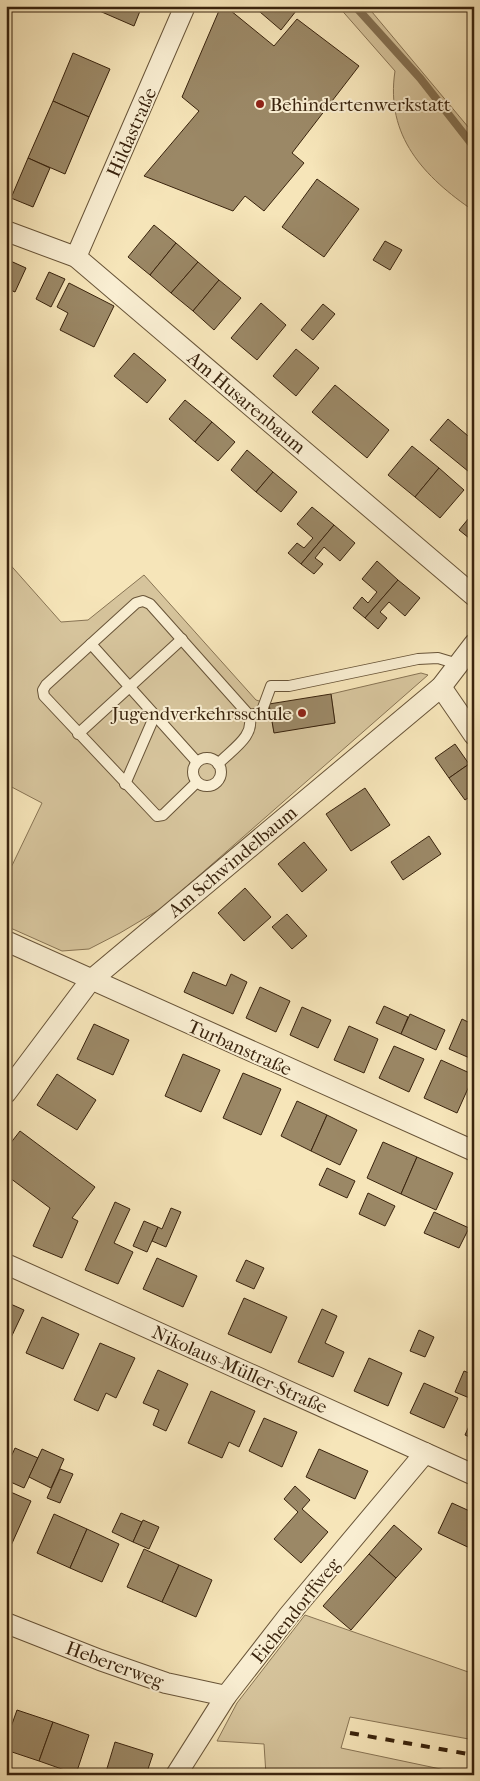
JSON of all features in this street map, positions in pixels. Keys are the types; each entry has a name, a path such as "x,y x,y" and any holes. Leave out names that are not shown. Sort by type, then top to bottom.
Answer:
{"street":[{"name":"Hildastraße","path":"76,257 186,6"},
{"name":"Am Husarenbaum","path":"6,231 76,257 474,596"},
{"name":"Am Schwindelbaum","path":"6,1093 90,980 441,687 474,644"},
{"path":"441,687 474,735"},
{"name":"Turbanstraße","path":"6,941 474,1151"},
{"name":"Nikolaus-Müller-Straße","path":"6,1264 474,1474"},
{"name":"Eichendorffweg","path":"176,1775 226,1696 289,1615 425,1453"},
{"name":"Hebererweg","path":"6,1623 100,1660 166,1683 226,1696"}],"lane":[{"path":"197,782 163,815 157,816 44,696 43,690 136,603 143,601 150,604 249,714 252,724 250,732 218,764"},
{"path":"78,734 182,639"},
{"path":"91,644 197,762"},
{"path":"249,714 261,712 271,686 289,686 418,660 438,658 458,664"},
{"path":"125,784 155,715"},
{"path":"206,758 218,764 221,773 216,783 205,786 197,782 193,773 197,762 206,758"}],"shaded area":[{"path":"338,6 367,6 474,134 474,211 439,184 412,153 402,135 396,116 393,94 395,71"},
{"path":"6,560 61,622 88,620 144,575 256,700 269,704 274,732 335,723 331,694 421,673 428,675 162,908 89,949 62,951 6,926 6,878 42,803 6,784"},
{"path":"305,1615 474,1674 474,1740 350,1717 341,1748 469,1775 266,1775 264,1744 217,1741 237,1703"}],"building":[{"path":"88,6 142,6 134,26"},
{"name":"Behindertenwerkstatt","path":"221,6 225,6 274,46 297,19 359,66 292,153 304,163 264,211 245,196 233,211 144,176 199,111 182,97"},
{"path":"253,6 300,6 281,30"},
{"path":"73,53 110,69 89,117 53,101"},
{"path":"53,101 89,117 65,174 28,158"},
{"path":"28,158 50,168 33,207 11,198"},
{"path":"317,179 359,209 324,257 282,227"},
{"path":"154,225 176,243 150,275 128,257"},
{"path":"385,241 402,250 390,270 373,260"},
{"path":"176,243 198,262 171,293 150,275"},
{"path":"6,259 26,268 15,292 6,288"},
{"path":"198,262 219,280 193,311 171,293"},
{"path":"49,272 65,279 51,307 36,299"},
{"path":"219,280 241,298 214,330 193,311"},
{"path":"69,283 114,306 94,347 60,330 68,313 57,307"},
{"path":"261,303 286,325 257,360 231,338"},
{"path":"323,304 335,314 313,340 301,330"},
{"path":"296,349 319,368 296,396 273,376"},
{"path":"134,353 166,380 147,403 114,376"},
{"path":"335,385 389,430 367,458 312,412"},
{"path":"185,400 212,422 195,442 169,419"},
{"path":"448,419 474,441 474,476 430,440"},
{"path":"212,422 235,442 218,461 195,442"},
{"path":"412,446 439,468 415,497 388,475"},
{"path":"247,450 273,472 256,492 231,470"},
{"path":"439,468 464,490 440,518 415,497"},
{"path":"273,472 297,492 281,512 256,492"},
{"path":"312,507 334,525 301,564 288,553 297,543 304,548 313,538 297,524"},
{"path":"474,512 474,542 459,530"},
{"path":"334,525 355,543 340,561 324,547 315,558 323,564 314,574 301,564"},
{"path":"377,561 398,580 365,618 353,608 362,597 368,603 377,592 362,579"},
{"path":"398,580 420,598 405,616 389,602 380,612 387,618 378,629 365,618"},
{"name":"Jugendverkehrsschule","path":"331,694 335,723 274,733 269,704"},
{"path":"455,744 469,764 449,778 435,758"},
{"path":"469,764 474,772 474,794 465,800 449,778"},
{"path":"365,788 390,825 351,851 326,814"},
{"path":"429,836 441,854 403,880 391,862"},
{"path":"304,842 327,870 302,892 278,864"},
{"path":"245,888 271,917 244,941 218,913"},
{"path":"287,914 307,936 292,949 272,927"},
{"path":"193,972 226,986 231,974 247,982 233,1014 184,992"},
{"path":"260,987 290,1001 276,1032 246,1018"},
{"path":"384,1006 408,1017 401,1034 376,1023"},
{"path":"302,1007 331,1020 318,1048 290,1035"},
{"path":"410,1014 445,1030 436,1050 401,1034"},
{"path":"462,1019 474,1025 472,1059 449,1049"},
{"path":"94,1024 129,1040 113,1075 77,1059"},
{"path":"349,1026 378,1039 364,1073 334,1060"},
{"path":"394,1046 424,1059 409,1092 379,1078"},
{"path":"183,1054 220,1070 201,1112 165,1096"},
{"path":"441,1060 474,1075 457,1113 424,1098"},
{"path":"243,1073 281,1089 261,1135 223,1118"},
{"path":"57,1074 96,1100 77,1130 37,1105"},
{"path":"297,1101 327,1115 311,1151 281,1136"},
{"path":"327,1115 357,1130 340,1165 311,1151"},
{"path":"20,1131 95,1187 72,1218 78,1221 62,1258 33,1246 50,1208 6,1175 6,1149"},
{"path":"383,1142 417,1157 401,1194 367,1178"},
{"path":"417,1157 453,1173 436,1210 401,1194"},
{"path":"327,1168 355,1181 347,1198 319,1185"},
{"path":"368,1193 395,1206 385,1226 359,1214"},
{"path":"115,1202 130,1209 114,1243 133,1252 118,1284 85,1270"},
{"path":"171,1208 181,1212 166,1247 152,1241 158,1227 162,1229"},
{"path":"434,1212 469,1228 459,1248 424,1233"},
{"path":"144,1221 158,1227 147,1252 133,1246"},
{"path":"157,1258 197,1276 183,1307 143,1289"},
{"path":"246,1260 264,1268 254,1289 236,1281"},
{"path":"244,1298 287,1317 271,1353 228,1334"},
{"path":"6,1302 24,1310 8,1344 6,1343"},
{"path":"322,1309 337,1316 325,1343 344,1352 333,1377 298,1362"},
{"path":"42,1317 79,1334 63,1369 26,1353"},
{"path":"419,1330 434,1337 425,1357 410,1351"},
{"path":"100,1343 135,1358 116,1398 106,1393 98,1411 74,1400"},
{"path":"369,1358 402,1373 388,1406 354,1391"},
{"path":"158,1370 188,1384 166,1431 153,1425 159,1410 143,1403"},
{"path":"464,1371 474,1375 472,1399 455,1392"},
{"path":"424,1383 458,1398 444,1428 410,1413"},
{"path":"211,1391 255,1411 239,1447 229,1442 222,1458 188,1443"},
{"path":"474,1415 474,1439 465,1435"},
{"path":"264,1418 297,1432 282,1467 249,1451"},
{"path":"15,1448 38,1458 24,1488 6,1480 6,1468"},
{"path":"42,1449 64,1459 51,1488 29,1477"},
{"path":"319,1449 368,1471 355,1499 306,1477"},
{"path":"60,1469 73,1474 60,1503 47,1498"},
{"path":"295,1486 310,1500 302,1509 328,1532 301,1563 274,1539 298,1512 284,1499"},
{"path":"6,1490 31,1501 9,1550 6,1549"},
{"path":"452,1503 474,1513 474,1550 438,1533"},
{"path":"121,1513 142,1522 133,1542 112,1532"},
{"path":"54,1514 87,1529 70,1568 37,1553"},
{"path":"143,1520 159,1527 149,1549 133,1542"},
{"path":"394,1525 422,1549 396,1578 369,1554"},
{"path":"87,1529 119,1544 102,1582 70,1568"},
{"path":"144,1549 179,1565 162,1602 127,1587"},
{"path":"369,1554 396,1578 351,1630 323,1606"},
{"path":"179,1565 212,1580 196,1617 162,1602"},
{"path":"17,1710 53,1722 39,1761 6,1750 6,1741"},
{"path":"53,1722 89,1735 76,1774 39,1761"},
{"path":"115,1742 153,1754 146,1775 105,1775"}],"waterway":[{"path":"355,6 420,78 474,147"}],"railway":[{"path":"350,1733 474,1755"}],"place":[{"name":"Behindertenwerkstatt","path":"260,104"},
{"name":"Jugendverkehrsschule","path":"302,713"}]}
